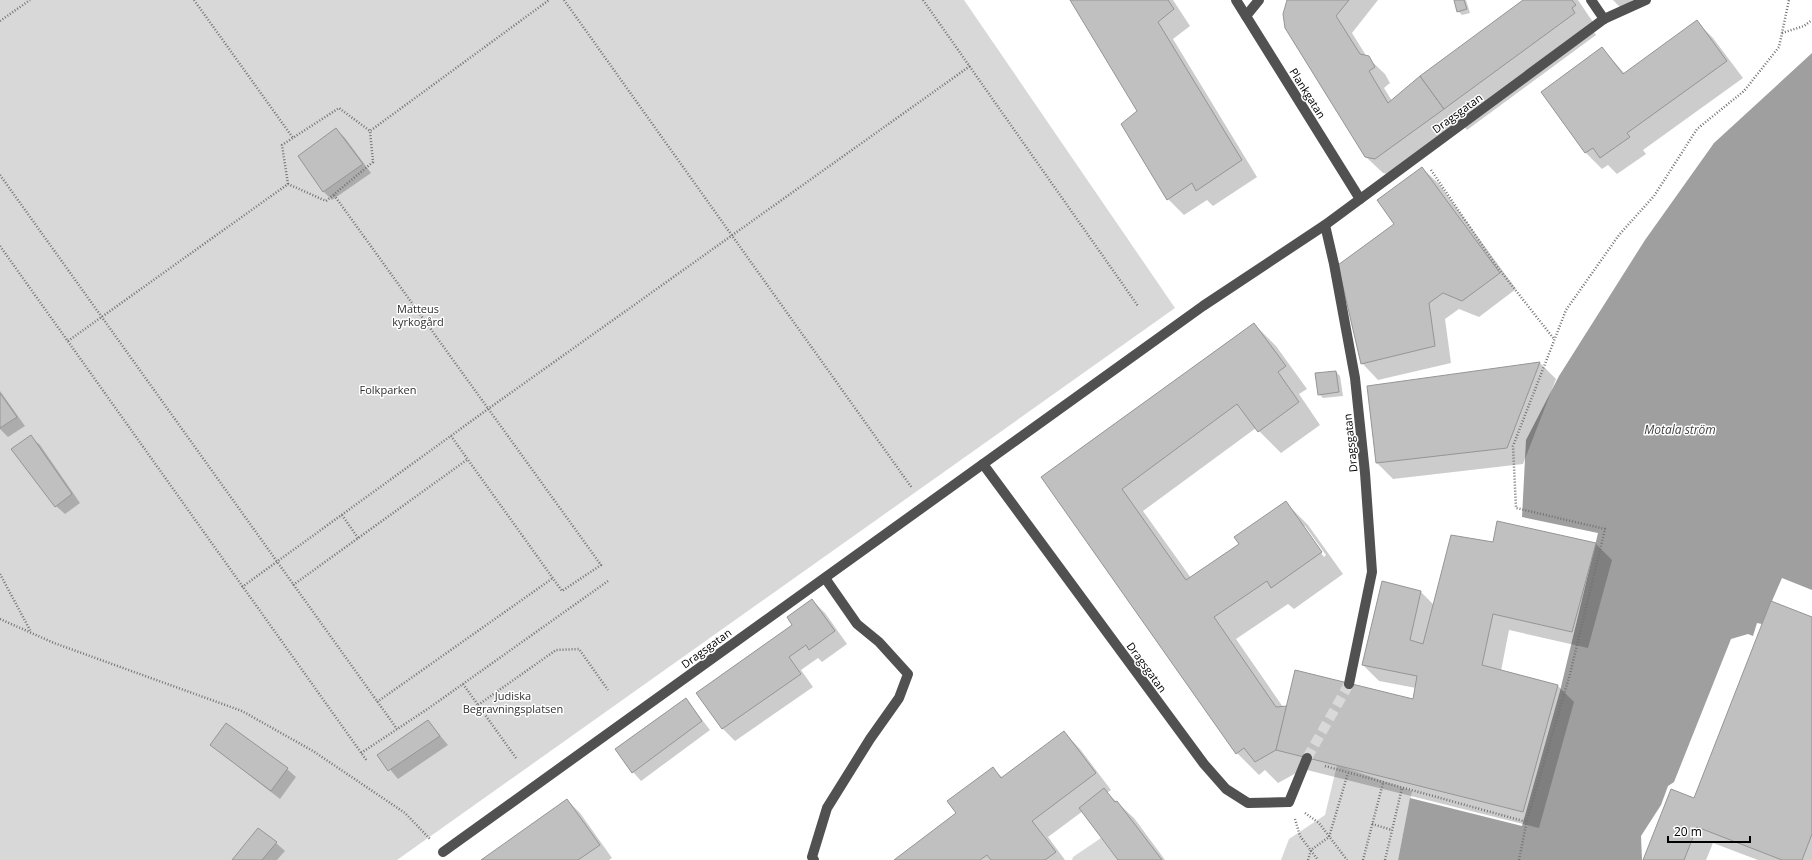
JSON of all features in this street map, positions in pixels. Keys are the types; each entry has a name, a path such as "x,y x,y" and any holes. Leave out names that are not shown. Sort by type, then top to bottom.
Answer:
{"street":[{"name":"Plankgatan","path":"1236,0 1360,199"},
{"path":"1246,16 1259,0"},
{"path":"1591,0 1604,19"},
{"name":"Dragsgatan","path":"443,852 1203,306 1325,225 1604,19 1646,0"},
{"name":"Dragsgatan","path":"1325,225 1334,264 1355,378 1365,473 1372,572 1349,684"},
{"name":"Dragsgatan","path":"983,464 1204,764 1226,789 1248,803 1289,802 1307,758"},
{"path":"814,860 812,857 827,808 870,739 900,698 908,674 878,642 857,624 825,578"}],"path":[{"path":"0,21 30,0"},
{"path":"194,0 293,138"},
{"path":"370,131 549,0"},
{"path":"564,0 912,488"},
{"path":"923,0 1138,306"},
{"path":"1519,860 1527,820 1570,674 1605,529 1516,508 1513,446 1566,310 1619,235 1654,196 1697,129 1744,91 1779,47 1789,0"},
{"path":"1782,33 1804,26 1812,20"},
{"path":"242,587 488,409 970,66"},
{"path":"339,108 370,131 373,162 326,201 288,184 282,145 339,108"},
{"path":"1420,155 1495,264 1554,340"},
{"path":"0,175 396,729"},
{"path":"68,341 288,184"},
{"path":"334,195 600,565 562,591 451,436"},
{"path":"0,246 367,762"},
{"path":"293,585 468,459"},
{"path":"342,515 358,538"},
{"path":"0,574 32,633"},
{"path":"377,702 553,578"},
{"path":"361,753 463,684 608,581"},
{"path":"0,619 54,643 242,711 314,751 405,813 443,852"},
{"path":"478,705 556,650 579,649 608,690"},
{"path":"463,684 516,758"},
{"path":"1336,770 1523,821 1527,820"},
{"path":"1308,860 1311,850 1329,837 1348,773"},
{"path":"1364,860 1383,783"},
{"path":"1385,860 1402,788"},
{"path":"1319,823 1347,860"},
{"path":"1372,824 1392,830"},
{"path":"1300,836 1318,860"}],"green space":[{"name":"Matteus kyrkogård","path":"0,0 964,0 1175,308 397,860 0,860"},
{"path":"1337,765 1412,791 1398,860 1281,860 1289,839 1325,815"},
{"path":"1101,838 1118,860 1072,860 1073,857"}],"water":[{"name":"Motala ström","path":"1812,53 1812,590 1782,578 1762,624 1757,623 1753,636 1748,634 1731,639 1674,782 1668,786 1661,805 1641,836 1642,860 1398,860 1410,798 1522,826 1560,691 1598,533 1522,517 1526,440 1559,376 1645,240 1714,143"}],"building":[{"path":"1070,0 1168,0 1174,9 1158,22 1242,160 1196,191 1192,183 1167,200 1121,124 1137,111"},
{"path":"1287,0 1349,0 1336,16 1360,54 1369,56 1375,67 1369,71 1388,103 1420,76 1444,109 1375,159 1365,157 1285,28 1283,14"},
{"path":"1454,0 1464,0 1467,9 1457,12"},
{"path":"1523,0 1572,0 1576,5 1572,8 1575,13 1444,109 1420,76"},
{"path":"1697,20 1727,61 1627,133 1630,137 1600,158 1593,148 1585,153 1541,92 1602,47 1623,74"},
{"path":"336,128 363,164 323,192 298,156"},
{"path":"1422,167 1500,273 1462,301 1443,293 1429,303 1435,346 1361,364 1338,265 1394,224 1377,200"},
{"path":"1254,323 1286,366 1278,372 1299,402 1258,432 1237,404 1122,489 1186,580 1239,544 1234,537 1286,501 1322,552 1271,588 1267,581 1214,617 1276,707 1287,706 1276,750 1255,762 1244,748 1236,754 1041,477"},
{"path":"1540,362 1507,448 1376,463 1367,386"},
{"path":"1336,371 1339,392 1318,395 1315,373"},
{"path":"0,393 17,417 0,428"},
{"path":"31,435 72,494 55,507 11,449"},
{"path":"1497,521 1596,543 1572,632 1493,614 1482,665 1558,685 1523,812 1276,750 1295,670 1413,699 1417,676 1362,665 1382,581 1421,591 1410,640 1423,644 1451,535 1493,542"},
{"path":"812,599 835,631 809,650 806,645 789,657 801,674 722,729 696,693 792,625 787,617"},
{"path":"1771,601 1812,617 1812,834 1802,860 1782,860 1697,827 1684,860 1643,860 1671,789 1694,798"},
{"path":"686,698 702,721 632,773 615,749"},
{"path":"428,720 440,736 388,771 377,755"},
{"path":"226,723 288,768 271,791 210,745"},
{"path":"1064,731 1096,773 1032,821 1056,852 1045,860 991,860 987,855 980,860 894,860 956,813 947,801 993,767 1001,778"},
{"path":"1104,788 1115,802 1117,801 1162,860 1118,860 1079,808"},
{"path":"567,799 600,845 578,860 481,860"},
{"path":"258,828 277,842 262,860 232,860"}],"tunnel":[{"path":"1307,758 1349,684"}],"park label":[{"name":"Folkparken","path":"388,389"},
{"name":"Judiska Begravningsplatsen","path":"513,701"}]}
